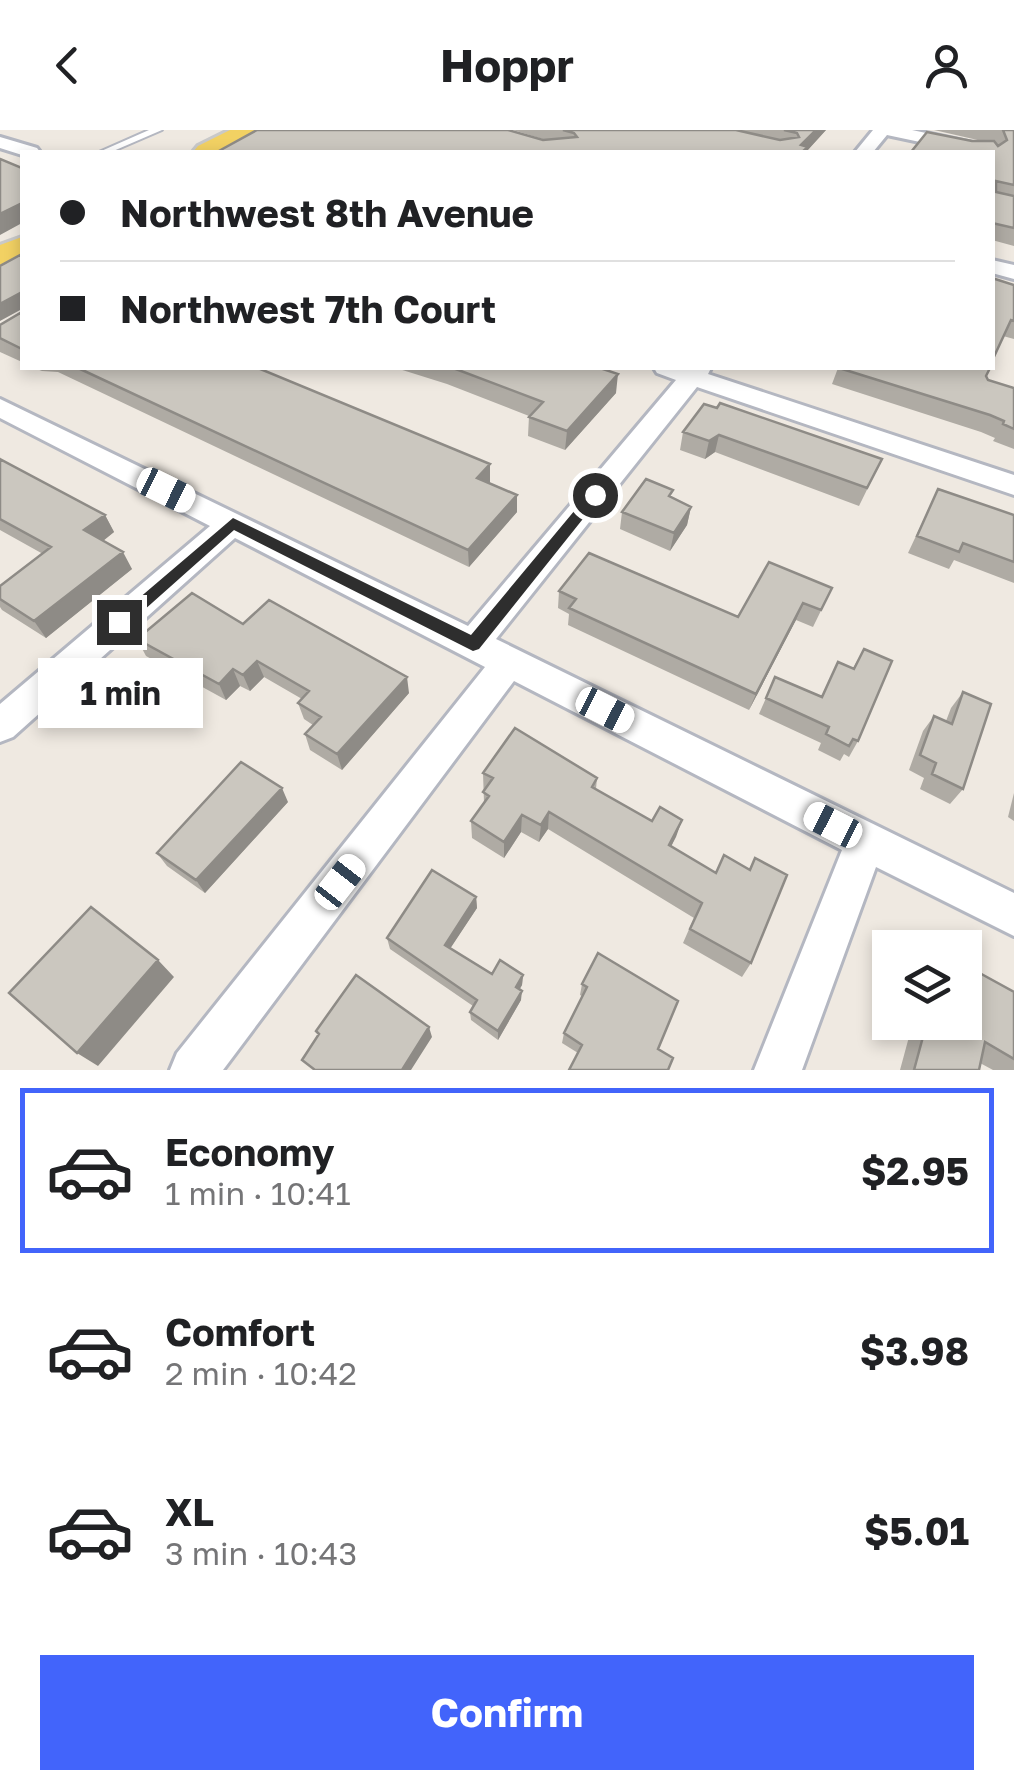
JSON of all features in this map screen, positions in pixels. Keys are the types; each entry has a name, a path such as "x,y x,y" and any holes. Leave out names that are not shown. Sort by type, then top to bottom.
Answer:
{"main road":[{"path":"212,150 252,130"}],"street":[{"path":"866,150 884,130 977,150"},
{"path":"0,142 24,150"},
{"path":"194,1070 491,653 686,370 1014,485"},
{"path":"0,407 1014,916"},
{"path":"0,726 233,523"},
{"path":"778,1070 866,841"}],"lane":[{"path":"109,150 157,130"},
{"path":"33,696 67,719"}],"building":[{"path":"257,130 508,130 543,140 577,137 563,130 736,130 780,140 799,137 784,130 816,130 801,145 808,147 804,150 221,150"},
{"path":"1003,130 1014,130 1014,185 996,181 996,192 1014,196 1014,228 995,224 995,150 913,150 927,132 994,141 998,146 1007,140"},
{"path":"0,159 20,167 20,204 0,214"},
{"path":"20,255 20,293 0,304 0,266"},
{"path":"995,279 1014,285 1014,321 1011,320 995,355"},
{"path":"20,313 20,348 0,338 0,325"},
{"path":"82,370 263,370 490,464 477,478 517,495 468,550"},
{"path":"458,370 606,370 618,374 567,431 529,417 543,402"},
{"path":"845,370 989,370 988,380 1014,388 1014,429 990,415"},
{"path":"720,403 882,459 867,488 719,435 709,441 683,432 704,404 717,408"},
{"path":"0,459 105,515 84,530 123,552 34,621 0,599 0,586 51,547 0,519"},
{"path":"646,479 673,490 669,496 691,507 674,533 622,512"},
{"path":"938,489 1014,515 1014,562 963,543 959,552 917,536"},
{"path":"589,553 738,617 769,562 832,588 821,610 803,603 756,694 569,608 576,599 559,591"},
{"path":"192,593 243,624 269,600 407,677 337,754 305,734 321,717 298,703 309,691 257,661 243,675 233,669 219,684 137,639"},
{"path":"864,649 892,661 858,741 853,739 849,746 826,734 829,727 766,698 775,677 822,697 838,662 854,669"},
{"path":"963,692 991,704 963,789 932,774 936,763 920,755 934,716 952,724"},
{"path":"515,728 597,778 592,787 652,821 660,807 682,820 669,845 716,873 724,855 750,870 755,858 787,875 751,963 690,929 702,903 549,812 541,825 522,815 504,842 471,821 489,796 483,792 493,778 483,773"},
{"path":"241,762 282,788 196,880 157,853"},
{"path":"432,870 476,897 445,945 492,974 500,960 523,975 516,987 522,991 498,1031 470,1012 477,1000 387,938"},
{"path":"91,907 158,960 77,1053 9,993"},
{"path":"598,953 678,1001 658,1049 673,1058 668,1070 569,1070 582,1045 564,1033 587,987 582,984"},
{"path":"982,974 1014,992 1014,1059 985,1042 979,1070 914,1070 922,1040 982,1040"},
{"path":"356,975 429,1027 402,1070 315,1070 302,1060 319,1034 316,1031"}],"route":[{"path":"119,622 233,523 473,644 595,495"}]}
